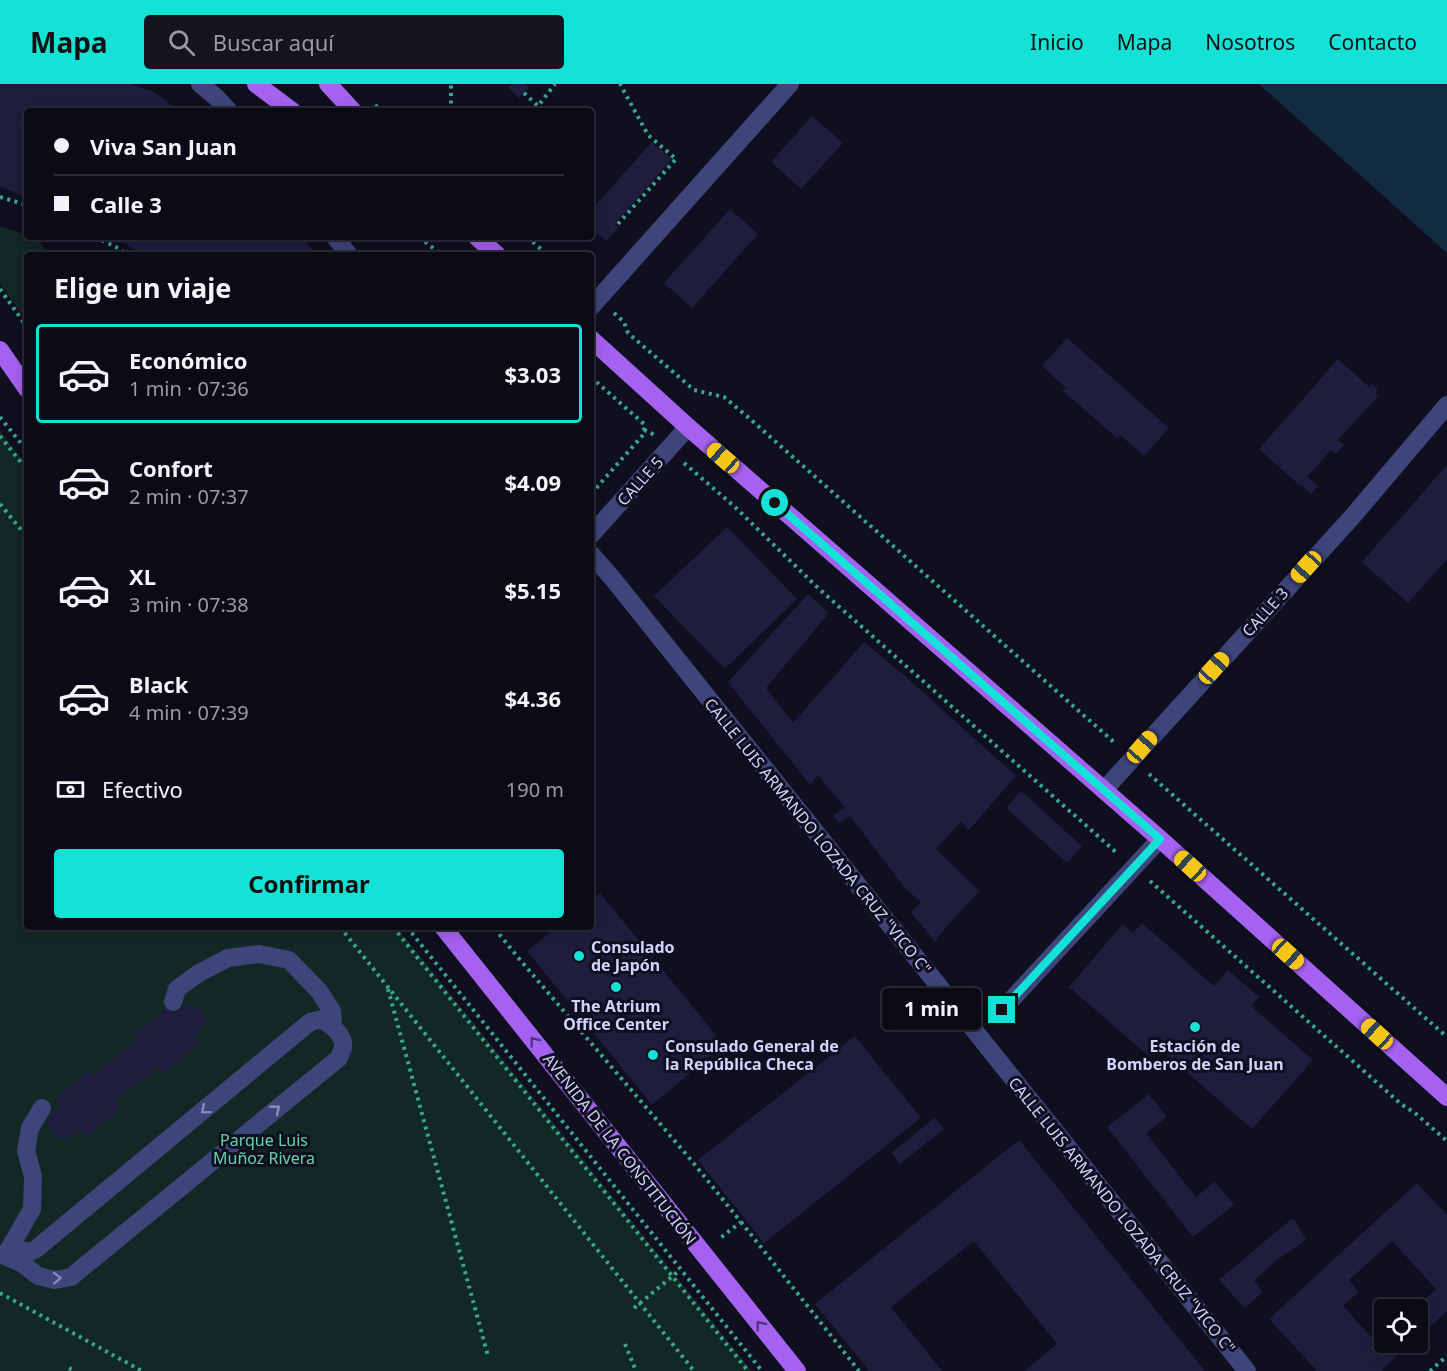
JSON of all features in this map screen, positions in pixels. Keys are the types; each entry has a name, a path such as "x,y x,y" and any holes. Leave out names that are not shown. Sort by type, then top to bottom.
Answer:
{"main road":[{"path":"256,84 288,108"},
{"path":"328,84 350,108"},
{"path":"480,240 494,252"},
{"path":"594,342 688,427 1160,839 1447,1097"},
{"path":"0,350 24,385"},
{"name":"AVENIDA DE LA CONSTITUCIÓN","path":"445,930 797,1371"}],"street":[{"path":"200,84 226,108"},
{"path":"595,303 790,84"},
{"path":"337,240 347,252"},
{"name":"CALLE 3","path":"1104,790 1352,517 1447,405"},
{"name":"CALLE 5","path":"594,532 688,427"},
{"name":"CALLE LUIS ARMANDO LOZADA CRUZ \"VICO C\"","path":"594,557 1247,1371"},
{"path":"1002,1010 1160,839"},
{"path":"172,1002 177,989 199,973 228,957 259,954 289,960 319,991 332,1011 333,1026"},
{"path":"322,1019 340,1034 344,1046 339,1058 71,1277 55,1280 38,1276 23,1264 2,1255 18,1250 30,1252 36,1249 310,1022 322,1019"},
{"path":"2,1255 32,1209 33,1176 26,1151 30,1128 42,1108"}],"path":[{"path":"451,84 451,108"},
{"path":"524,93 538,106 555,84"},
{"path":"618,224 676,159 648,135 620,84"},
{"path":"0,197 24,204"},
{"path":"102,240 124,252"},
{"path":"423,240 438,252"},
{"path":"530,240 544,252"},
{"path":"0,289 24,323"},
{"path":"595,303 624,322 628,333 694,390 724,397 749,418 1447,1036"},
{"path":"594,380 645,425 644,435 594,491"},
{"path":"0,417 24,447"},
{"path":"644,430 651,433 735,507 818,588 1134,868 1401,1104 1447,1141"},
{"path":"0,436 24,466"},
{"path":"0,504 24,533"},
{"path":"342,930 694,1371"},
{"path":"395,930 748,1371"},
{"path":"409,930 762,1371"},
{"path":"500,930 500,934 521,961 691,1160 859,1371"},
{"path":"387,986 488,1356"},
{"path":"634,1308 741,1221"},
{"path":"0,1293 142,1371"},
{"path":"625,1344 636,1371"},
{"path":"1430,1371 1447,1356"}],"green space":[{"path":"0,226 24,234 24,240 38,240 47,252 24,252 24,317 0,284"},
{"name":"Parque Luis Muñoz Rivera","path":"0,431 24,461 24,930 399,930 752,1371 0,1371"}],"water":[{"path":"1259,84 1447,84 1447,253"}],"building":[{"path":"0,84 130,84 152,91 174,108 24,108 24,197 0,186"},
{"path":"512,84 525,84 529,87 519,98 508,88"},
{"path":"812,116 843,143 801,189 771,162"},
{"path":"652,142 672,159 615,224 618,228 606,241 594,231 594,207"},
{"path":"730,209 758,234 692,308 664,283"},
{"path":"118,240 304,240 314,252 139,252"},
{"path":"1067,338 1169,428 1144,456 1120,435 1118,439 1063,391 1066,388 1042,366"},
{"path":"1338,359 1369,387 1371,384 1378,389 1375,392 1379,395 1338,440 1344,445 1336,454 1331,450 1307,477 1318,486 1311,494 1259,449"},
{"path":"1447,465 1447,559 1408,603 1362,562"},
{"path":"727,527 797,599 725,669 654,596"},
{"path":"808,594 829,613 766,688 793,723 864,642 1016,776 969,830 961,821 936,849 979,891 935,942 911,912 921,902 904,887 850,816 839,823 833,815 845,808 818,775 810,785 728,682"},
{"path":"1021,791 1082,846 1067,863 1006,808"},
{"name":"The Atrium Office Center","path":"600,893 724,1045 652,1105 527,951 553,930 594,930 594,898"},
{"name":"Estación de Bomberos de San Juan","path":"1142,923 1214,986 1228,970 1259,997 1251,1006 1313,1060 1252,1129 1159,1048 1150,1057 1069,987 1123,924 1133,933"},
{"path":"189,1004 198,1007 205,1015 202,1030 194,1036 199,1044 165,1074 158,1067 115,1102 121,1109 114,1116 112,1114 87,1137 80,1130 64,1139 54,1136 48,1122 52,1113 60,1106 55,1099 89,1069 94,1075 137,1040 133,1034 140,1028 142,1030 168,1007 174,1014"},
{"path":"855,1036 921,1118 764,1243 698,1160"},
{"path":"1149,1094 1167,1117 1146,1133 1196,1197 1215,1182 1234,1205 1193,1237 1107,1127"},
{"path":"935,1118 944,1129 900,1164 891,1153"},
{"path":"1019,1140 1205,1371 1024,1371 1057,1344 974,1241 891,1307 942,1371 869,1371 815,1304"},
{"path":"1417,1183 1447,1215 1447,1311 1428,1329 1428,1299 1425,1299 1436,1289 1392,1241 1349,1280 1359,1292 1343,1306 1374,1340 1374,1353 1400,1353 1381,1371 1317,1371 1269,1319"},
{"path":"1294,1219 1306,1240 1277,1260 1254,1280 1263,1292 1245,1308 1219,1280"}],"place":[{"name":"Consulado de Japón","path":"579,956"},
{"name":"The Atrium Office Center","path":"616,987"},
{"name":"Estación de Bomberos de San Juan","path":"1195,1027"},
{"name":"Consulado General de la República Checa","path":"653,1055"}],"route":[{"path":"775,503 1160,839 1002,1010"}]}
